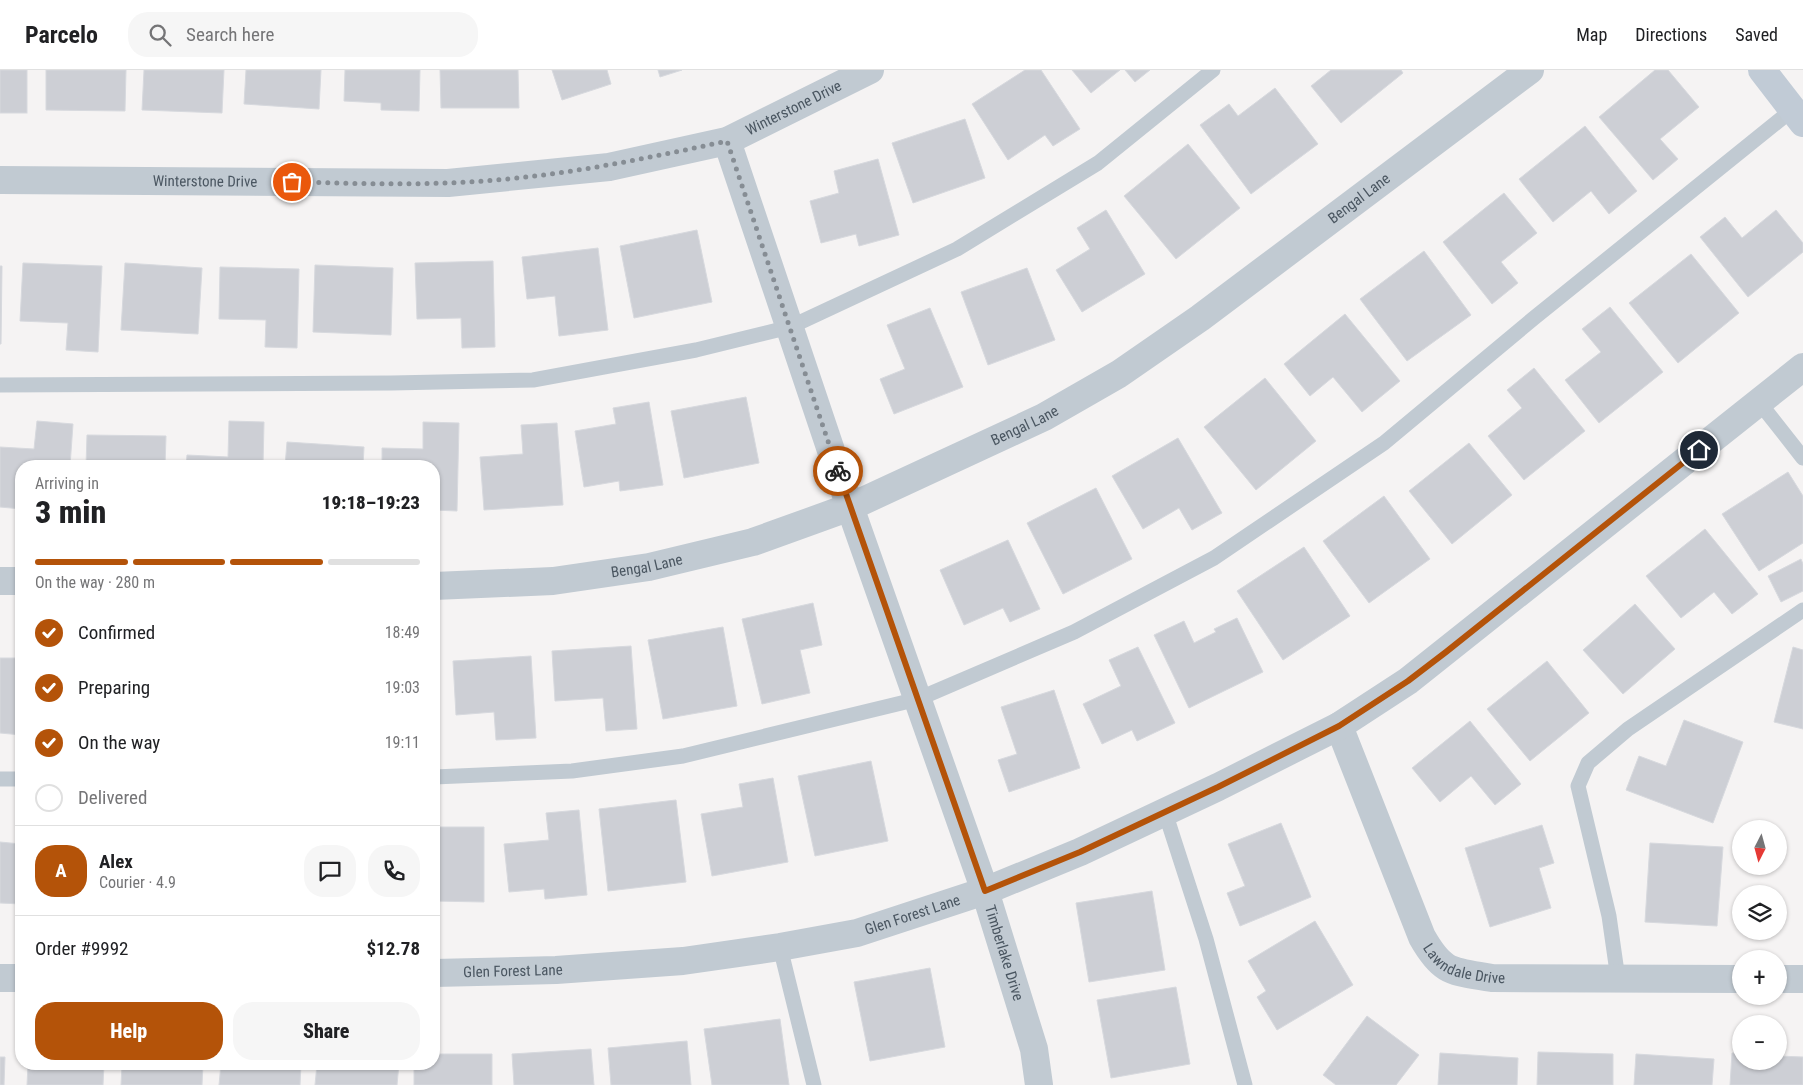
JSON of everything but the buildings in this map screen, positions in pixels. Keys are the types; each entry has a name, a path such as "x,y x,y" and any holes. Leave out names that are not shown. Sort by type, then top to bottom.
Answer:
{"street":[{"name":"Winterstone Drive","path":"0,180 448,183 609,167 727,141 870,70"},
{"name":"Bengal Lane","path":"440,586 553,580 649,567 753,542 850,507 1044,417 1119,374 1200,318 1530,70"},
{"path":"1762,70 1800,111"},
{"name":"Timberlake Drive","path":"727,141 850,507 985,891 1034,1049 1039,1085"},
{"name":"Glen Forest Lane","path":"440,973 556,970 663,962 780,948 857,933 985,891 1080,852 1339,726 1408,681 1803,367"},
{"path":"0,581 15,581"},
{"name":"Lawndale Drive","path":"1339,726 1422,937 1434,958 1452,971 1492,978 1732,979"},
{"path":"0,978 15,978"},
{"path":"1787,979 1803,979"}],"lane":[{"path":"0,385 392,384 533,380 696,350 790,327 956,250 1090,168 1213,70"},
{"path":"440,778 572,771 683,756 918,699 1074,632 1222,553 1384,443 1534,318 1800,111"},
{"path":"1759,402 1803,458"},
{"path":"1618,979 1609,916 1578,786 1588,763 1628,729 1803,610"},
{"path":"0,779 15,779"},
{"path":"1164,812 1206,940 1245,1085"},
{"path":"780,948 814,1085"}],"way so far":[{"path":"292,182 448,183 538,176 609,167 727,141 838,471"}],"route":[{"path":"838,471 985,891 1080,852 1218,787 1339,726 1408,681 1446,652 1699,450"}]}
